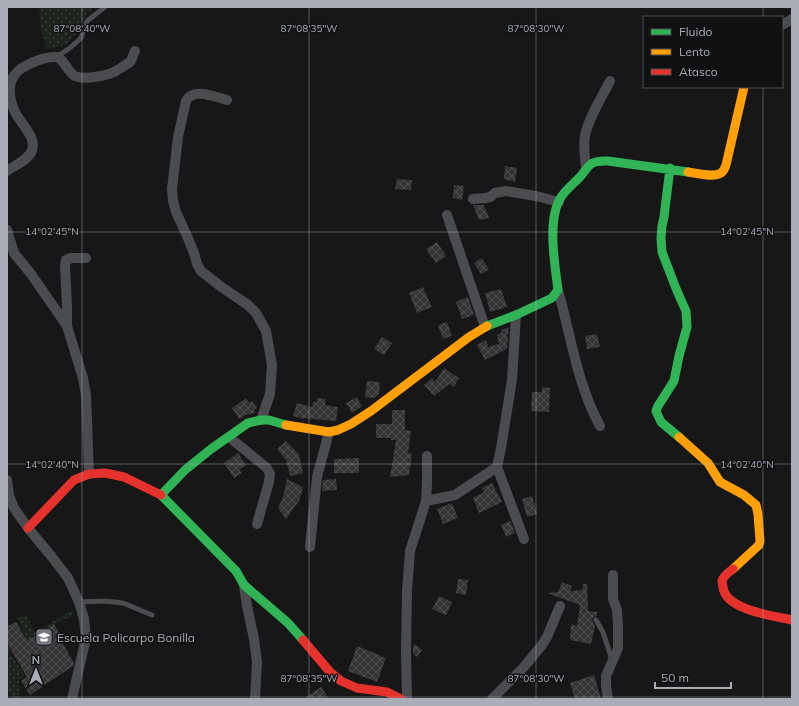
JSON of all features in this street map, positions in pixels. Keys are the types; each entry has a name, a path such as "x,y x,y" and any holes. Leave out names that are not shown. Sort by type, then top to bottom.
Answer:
{"street":[{"path":"783,24 792,19"},
{"path":"7,171 27,157 32,150 33,143 32,137 15,113 12,102 10,83 13,77 20,70 34,61 56,57 60,58 75,76 95,77 114,72 130,62 134,51"},
{"path":"586,168 584,146 585,136 589,122 610,81"},
{"path":"600,426 594,415 580,378 558,290 554,256 553,224 554,213 558,202 589,164 593,162 603,161 653,166 711,175 719,174 724,171 744,88"},
{"path":"227,100 200,93 188,97 178,137 172,189 173,201 176,212 188,236 201,271 220,286 248,304 256,313 266,331 272,366 270,394 261,420"},
{"path":"670,168 662,226 662,252 688,317 687,328 674,381 656,411 661,422 708,463 720,482 744,495 756,505 758,514 759,545 724,577 722,586 727,596 731,600 749,610 792,620"},
{"path":"473,199 490,197 495,193 506,191 536,196 558,202"},
{"path":"447,215 485,327"},
{"path":"7,230 14,253 31,274 67,326"},
{"path":"86,258 71,258 66,260 65,266 67,326 83,378 86,395 89,474"},
{"path":"160,495 185,470 211,449 248,423 269,420 290,426 328,432 338,430 351,424 371,411 469,336 485,327 516,315 552,298 558,290"},
{"path":"516,315 512,380 502,448 497,467 524,539"},
{"path":"310,547 317,478 328,432"},
{"path":"229,437 267,468 270,474 257,524"},
{"path":"407,699 407,591 410,552 426,501 427,456"},
{"path":"426,501 455,495 497,467"},
{"path":"28,528 74,480 89,474 105,473 124,477 160,495 236,571 244,585 288,623 330,672 341,681 357,688 387,692 401,699"},
{"path":"7,480 9,495 14,508 68,578 79,602 84,620 86,638 72,699"},
{"path":"608,699 606,676 618,648 617,610 613,599 613,575"},
{"path":"244,585 257,662 255,699"},
{"path":"492,699 542,645 560,606"}],"lane":[{"path":"56,57 70,48 81,38 88,21 105,7"},
{"path":"79,602 105,601 123,603 152,615"},
{"path":"596,620 603,632 612,661"}],"shaded area":[{"path":"39,7 94,7 87,13 78,31 66,45 47,49 41,30"},
{"path":"72,610 75,614 10,649 10,652 25,676 19,680 20,699 13,699 7,690 7,647 26,636 17,618 26,615 35,632"}],"building":[{"path":"505,166 517,168 515,182 504,179"},
{"path":"397,179 412,180 411,190 395,189"},
{"path":"454,185 464,186 462,200 453,198"},
{"path":"473,205 484,205 489,218 479,220"},
{"path":"437,242 446,256 436,263 426,249"},
{"path":"482,258 489,270 481,274 474,263"},
{"path":"423,287 432,307 417,313 409,293"},
{"path":"501,289 507,307 490,312 485,293"},
{"path":"468,297 474,315 462,319 456,302"},
{"path":"447,322 452,336 443,339 438,325"},
{"path":"509,327 507,335 507,349 485,360 477,345 486,340 488,347 499,344 497,335 502,332 501,330"},
{"path":"597,334 600,347 587,349 585,336"},
{"path":"382,337 392,343 384,355 374,349"},
{"path":"444,368 459,378 454,387 449,384 434,396 424,385 432,378 435,382"},
{"path":"367,381 380,382 379,394 375,398 365,397"},
{"path":"542,387 550,388 549,412 531,411 532,392 542,392"},
{"path":"357,397 362,406 352,413 346,403"},
{"path":"246,398 249,403 252,401 257,408 254,410 255,413 246,415 239,419 232,408"},
{"path":"317,398 326,399 325,405 338,407 336,421 304,419 293,416 297,403 312,407 313,402 317,402"},
{"path":"392,410 405,410 405,430 411,431 408,453 412,454 409,475 390,477 396,440 391,440 391,438 376,438 376,424 392,424"},
{"path":"286,441 299,454 303,473 290,476 286,460 277,449"},
{"path":"238,453 246,465 239,470 242,473 234,478 224,463"},
{"path":"359,458 359,473 334,473 334,459"},
{"path":"287,479 303,487 299,501 286,519 278,508 283,497"},
{"path":"336,479 337,490 322,491 323,480"},
{"path":"492,483 502,502 479,513 473,498 484,492 482,488"},
{"path":"532,496 537,514 527,517 522,499"},
{"path":"452,503 458,518 443,524 437,509"},
{"path":"510,521 515,533 506,537 501,525"},
{"path":"458,579 468,580 466,595 456,593"},
{"path":"562,582 572,586 570,591 582,590 583,584 587,584 588,611 597,612 597,616 592,620 595,626 591,644 570,640 571,624 577,626 580,605 547,593 558,592"},
{"path":"439,596 452,602 446,615 432,609"},
{"path":"16,622 27,640 54,624 74,663 73,666 30,695 21,681 27,677 7,643 7,626"},
{"path":"415,644 422,650 417,657 413,653 413,647"},
{"path":"357,646 386,658 377,682 348,671"},
{"path":"594,675 601,699 575,699 570,683"},
{"path":"321,687 329,699 303,699"}],"traffic: fast":[{"path":"487,326 516,315 552,298 558,290 553,243 556,208 564,193 592,163 608,161 688,172"},
{"path":"670,168 662,226 662,252 686,311 687,327 674,381 656,411 661,422 679,437"},
{"path":"161,495 185,470 211,449 248,423 269,420 286,425"},
{"path":"161,495 236,571 244,585 288,623 303,640"}],"traffic: slow":[{"path":"688,172 714,175 721,173 724,170 744,88"},
{"path":"286,425 329,432 351,424 371,411 469,337 487,326"},
{"path":"679,437 708,463 720,482 744,495 756,505 758,514 759,545 733,569"}],"traffic: jam":[{"path":"28,528 74,480 89,474 105,473 124,477 161,495"},
{"path":"733,569 722,581 726,595 732,601 752,611 792,620"},
{"path":"303,640 330,672 341,681 357,688 387,692 401,699"}],"place":[{"name":"Escuela Policarpo Bonilla","path":"44,637"}]}
